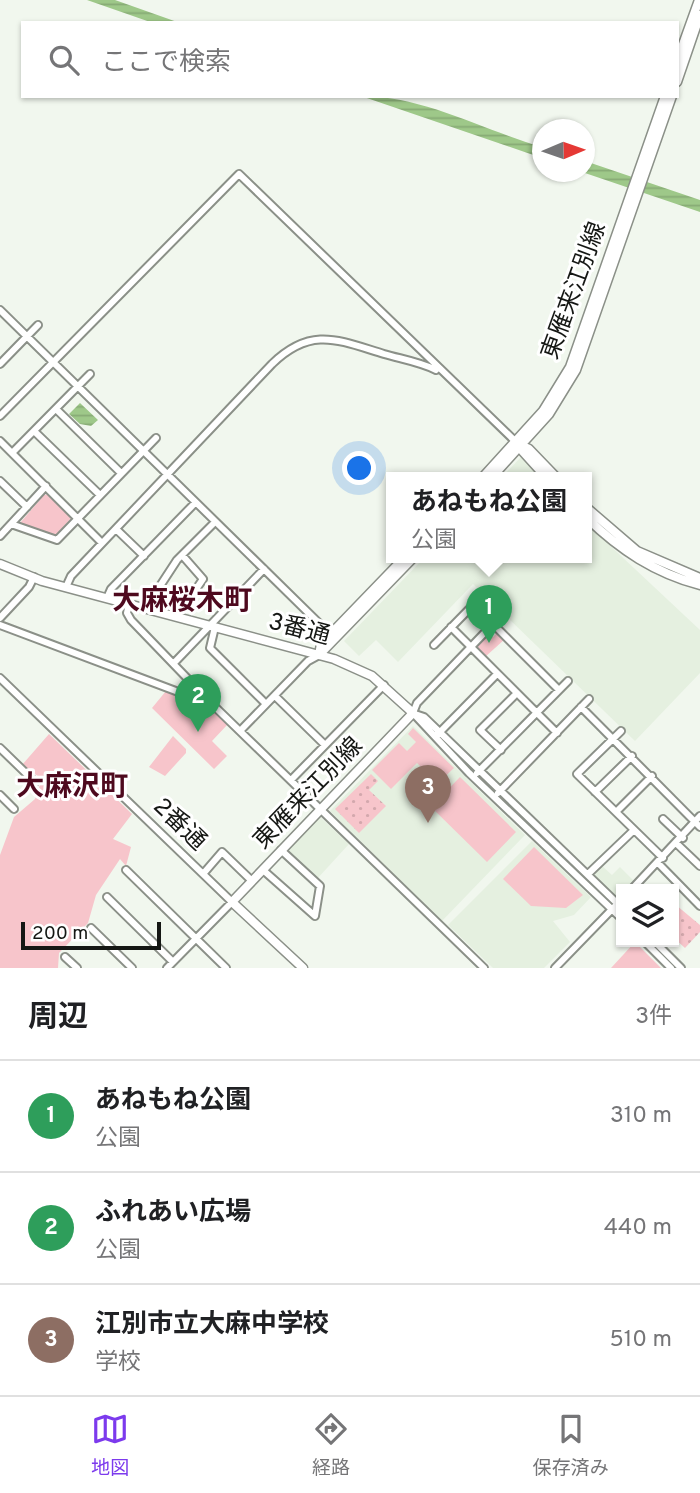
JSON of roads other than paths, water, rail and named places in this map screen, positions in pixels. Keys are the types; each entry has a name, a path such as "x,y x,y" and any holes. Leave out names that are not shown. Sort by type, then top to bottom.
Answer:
{"main road":[{"path":"679,55 699,0"},
{"path":"679,76 700,15"},
{"name":"東雁来江別線","path":"496,472 519,446 570,367 628,213 664,98"},
{"name":"東雁来江別線","path":"649,152 671,98"},
{"path":"519,446 542,472"},
{"path":"519,446 550,472"},
{"name":"東雁来江別線","path":"489,472 519,446"},
{"path":"592,512 637,551 700,578"},
{"path":"592,521 627,552 654,569 700,585"},
{"path":"319,655 321,643 399,563"},
{"path":"319,655 408,563"},
{"name":"3番通","path":"0,564 66,587 319,655 357,668 384,685 413,713"},
{"name":"東雁来江別線","path":"232,902 413,713"},
{"name":"2番通","path":"232,902 303,968"}],"street":[{"path":"0,416 239,174 519,446"},
{"path":"0,310 330,634"},
{"path":"2,359 38,325"},
{"path":"66,587 71,576 282,355 306,341 335,339 431,367 446,377"},
{"path":"12,453 90,374"},
{"path":"56,409 121,474"},
{"path":"34,430 100,495"},
{"path":"11,524 57,540 156,438"},
{"path":"0,441 102,543"},
{"path":"0,481 27,507"},
{"path":"0,536 46,486"},
{"path":"107,598 111,589 195,503"},
{"path":"145,609 182,555 215,522"},
{"path":"116,529 144,556"},
{"path":"177,617 204,579 182,555"},
{"path":"174,663 264,569"},
{"path":"0,618 29,587 34,577"},
{"path":"434,645 478,600"},
{"path":"129,604 127,613 131,621 213,705 484,968"},
{"path":"413,713 417,703 493,624 559,690"},
{"path":"0,625 213,705"},
{"path":"212,626 210,648 266,704"},
{"path":"451,628 557,733"},
{"path":"240,731 308,661 319,655"},
{"path":"437,735 497,674"},
{"name":"2番通","path":"0,678 232,902"},
{"path":"474,777 568,681"},
{"path":"291,780 384,685"},
{"path":"501,750 480,730 517,693"},
{"path":"275,696 325,745"},
{"path":"497,794 590,699"},
{"path":"582,707 698,822 637,884"},
{"name":"3番通","path":"413,713 424,717 474,777 588,874 616,903"},
{"path":"621,730 577,774 634,830 700,906"},
{"name":"3番通","path":"437,735 480,771 497,794 616,903"},
{"path":"0,748 35,782"},
{"path":"595,792 632,756"},
{"path":"616,812 652,776"},
{"path":"0,795 14,809"},
{"path":"663,818 700,866"},
{"path":"588,874 634,830"},
{"path":"263,870 315,916 320,886 281,850"},
{"path":"203,874 222,852 252,881"},
{"path":"125,870 226,968"},
{"path":"107,898 170,966 232,902"},
{"path":"555,968 616,907"},
{"path":"91,928 132,968"},
{"path":"650,947 671,968"},
{"path":"660,947 681,968"},
{"path":"65,957 77,968"}],"place":[{"name":"あねもね公園","path":"489,643"},
{"name":"ふれあい広場","path":"198,732"},
{"name":"江別市立大麻中学校","path":"428,823"}],"district":[{"name":"大麻桜木町","path":"182,602"},
{"name":"大麻沢町","path":"72,788"}]}
